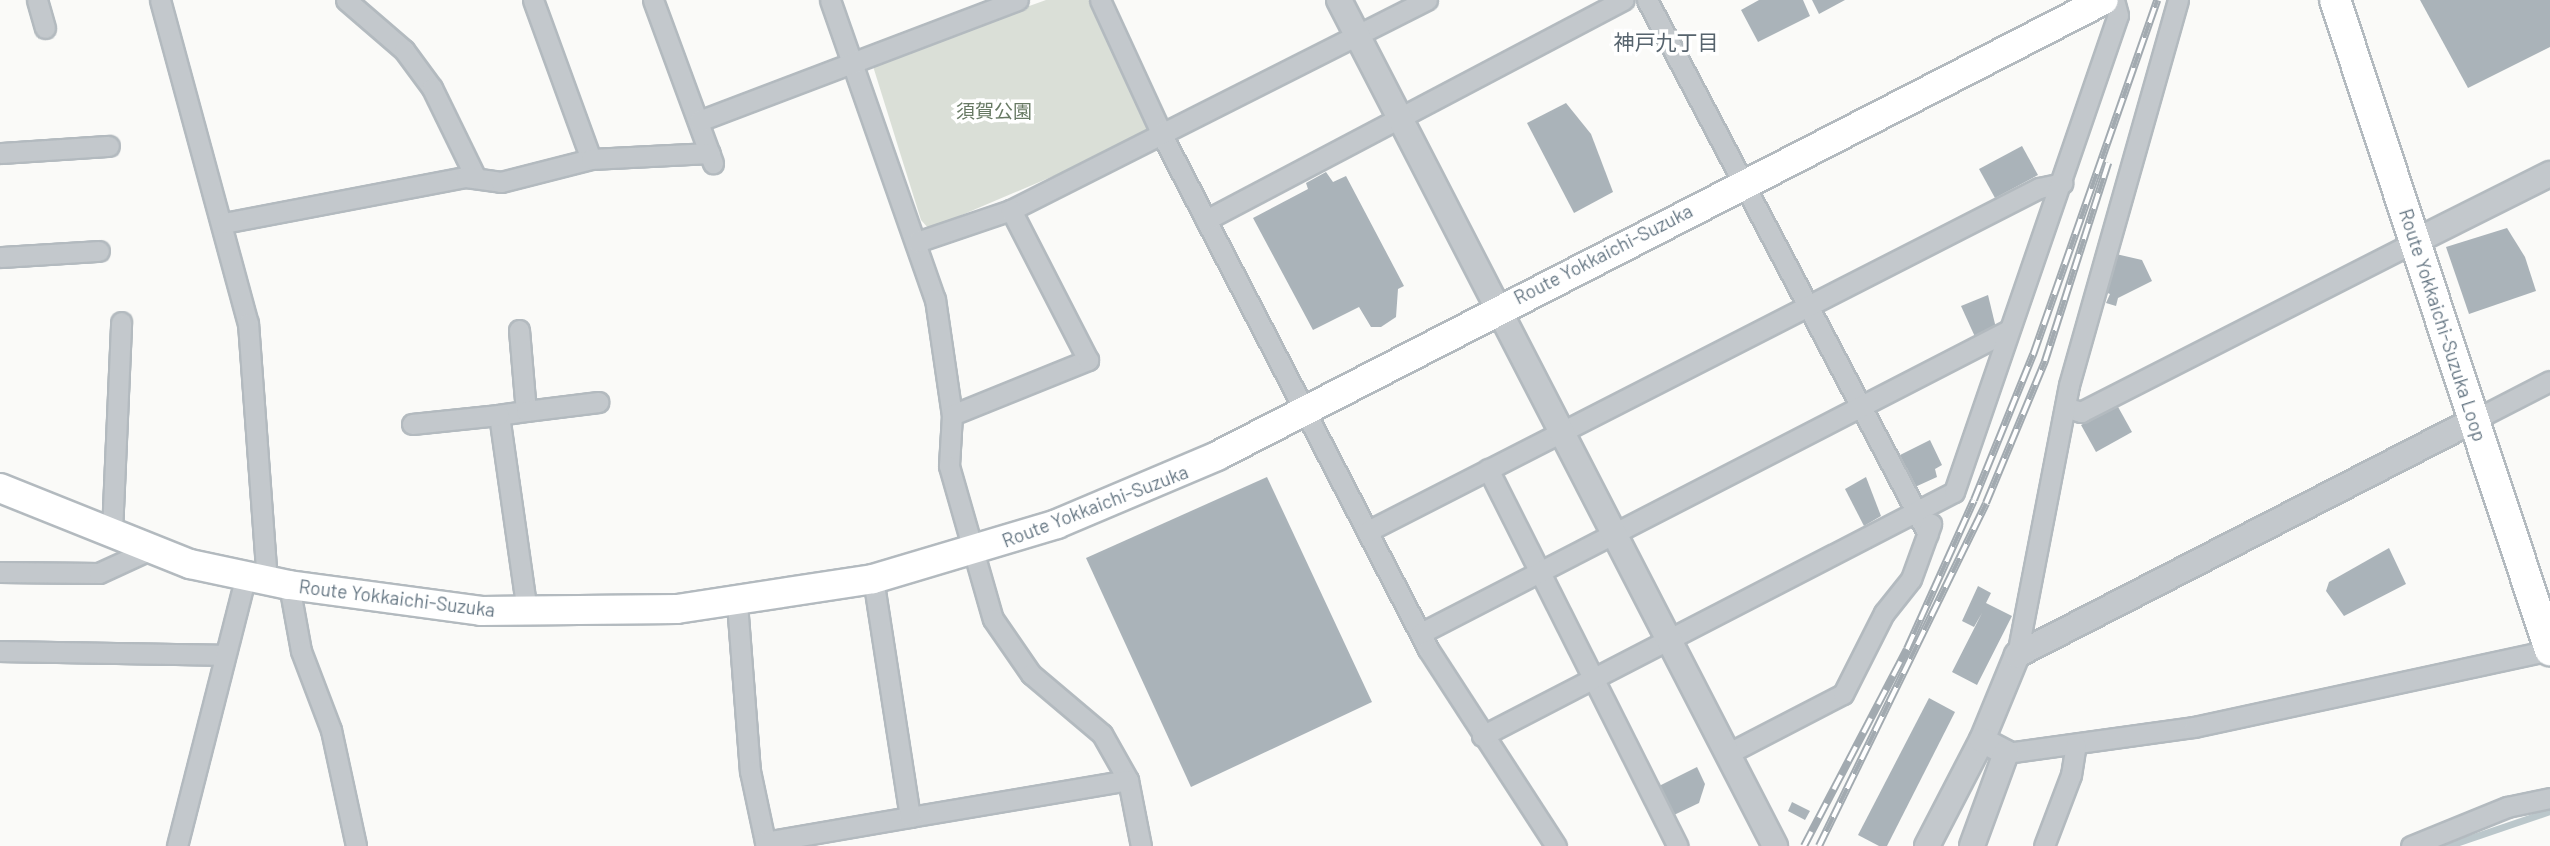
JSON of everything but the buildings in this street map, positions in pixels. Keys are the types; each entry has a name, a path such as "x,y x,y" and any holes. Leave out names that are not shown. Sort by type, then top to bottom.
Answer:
{"main road":[{"name":"Route Yokkaichi-Suzuka","path":"0,488 112,532 149,550 267,580 481,611 737,603 873,579 972,552 1174,477 1746,181 2104,0"},
{"name":"Route Yokkaichi-Suzuka Loop","path":"2335,0 2550,650"}],"street":[{"path":"37,0 45,28"},
{"path":"160,0 224,223 248,323 267,580 301,651 331,730 356,846"},
{"path":"346,0 411,59 432,88 475,176"},
{"path":"533,0 591,159"},
{"path":"224,223 475,176 501,182 591,159 712,159 653,0"},
{"path":"830,0 917,242 946,344 952,415 949,466 993,620 1013,656 1102,734 1128,780 1141,846"},
{"path":"699,121 1018,0"},
{"path":"1100,0 1163,136 1421,633 1482,736 1556,846"},
{"path":"1339,0 1775,846"},
{"path":"917,242 1011,210 1163,136 1427,0"},
{"path":"1206,220 1624,0"},
{"path":"1647,0 1746,181 1928,534"},
{"path":"1482,736 1954,492 2118,15 2114,0"},
{"path":"1927,846 1982,740 2017,655 2090,304 2178,0"},
{"path":"0,153 109,146"},
{"path":"2067,408 2081,412 2550,174"},
{"path":"1368,531 2039,188 2062,183"},
{"path":"952,415 1088,360 1011,210"},
{"path":"0,257 99,251"},
{"path":"112,532 121,321"},
{"path":"519,330 526,411"},
{"path":"1421,633 1617,536 2009,330"},
{"path":"2017,655 2550,381"},
{"path":"412,424 598,402"},
{"path":"499,415 527,611"},
{"path":"1488,469 1596,676 1678,846"},
{"path":"1729,753 1843,694 1884,613 1910,579 1937,502"},
{"path":"0,572 99,573 149,550"},
{"path":"873,579 909,817"},
{"path":"177,846 225,655 267,580"},
{"path":"737,603 750,771 765,844 1128,780"},
{"path":"1982,740 2006,752 2076,745 2194,727 2550,650"},
{"path":"0,651 225,655"},
{"path":"2044,846 2071,775 2076,745"},
{"path":"1972,846 2006,752"},
{"path":"2411,846 2507,807 2550,799"}],"green space":[{"name":"須賀公園","path":"1046,0 1092,0 1148,123 1145,137 929,229 921,220 872,63"}],"waterway":[{"path":"2447,846 2550,811"}],"railway":[{"path":"1804,846 1907,649 1974,500 2033,355 2157,0"},
{"path":"1819,846 1986,503 2045,361 2108,163"}],"district":[{"name":"神戸九丁目","path":"1666,42"}]}
